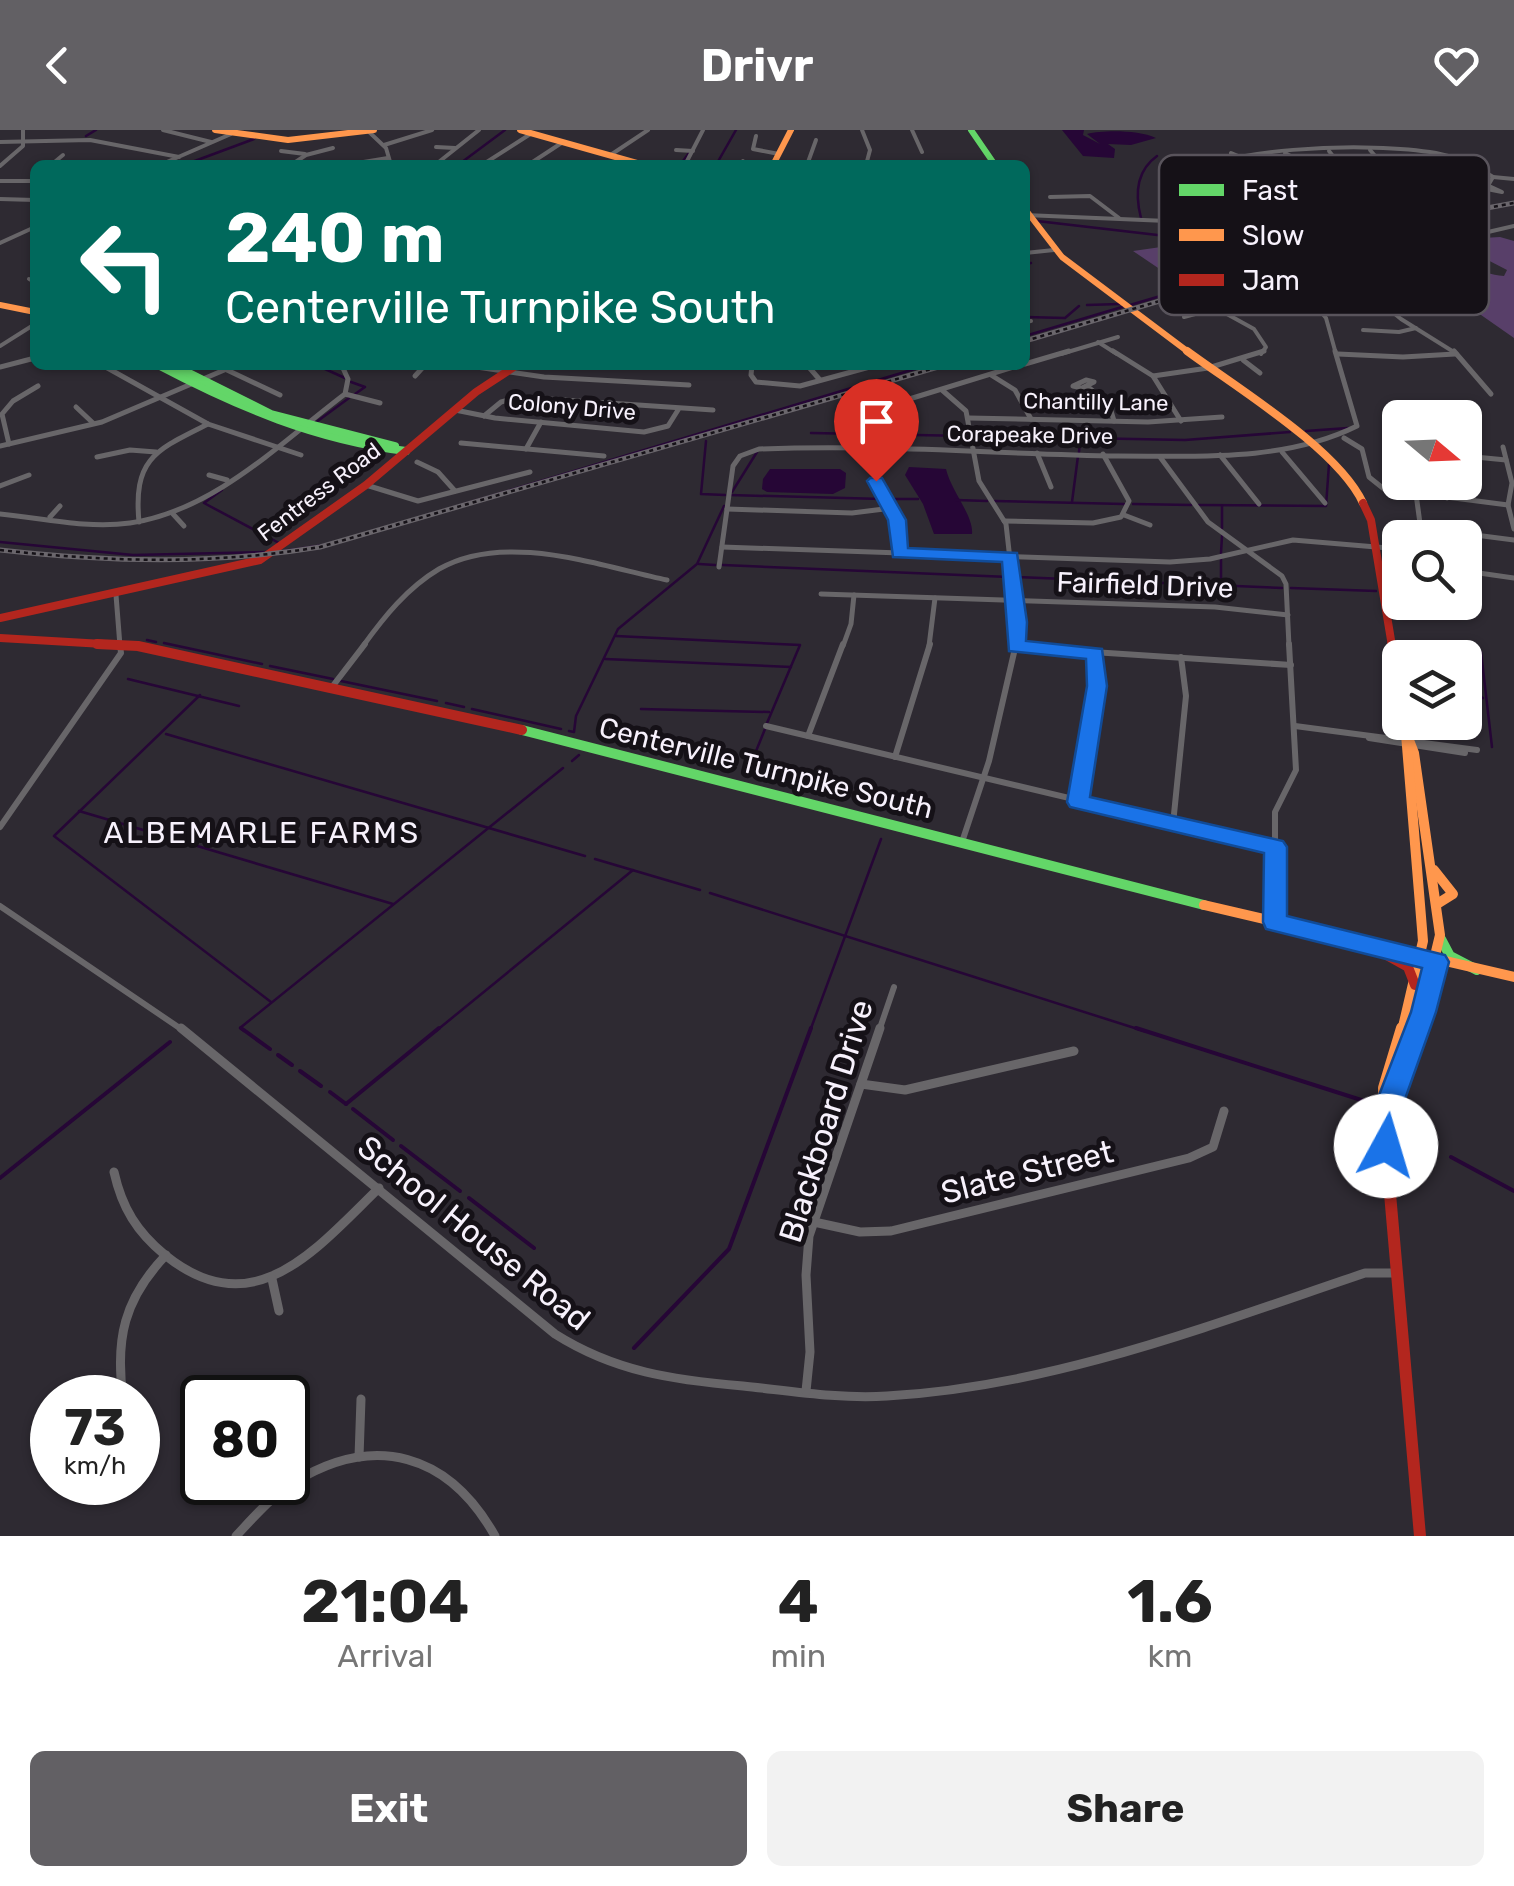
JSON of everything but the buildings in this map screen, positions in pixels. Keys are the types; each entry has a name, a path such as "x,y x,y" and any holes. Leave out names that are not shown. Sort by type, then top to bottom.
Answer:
{"main road":[{"path":"215,130 288,140 369,130"},
{"path":"520,130 623,160"},
{"path":"776,160 791,130"},
{"path":"971,130 992,160"},
{"path":"1030,218 1054,250 1315,448 1359,493 1369,514 1391,640"},
{"path":"0,308 30,317"},
{"path":"169,370 300,427 406,451"},
{"path":"180,370 196,382"},
{"name":"Fentress Road","path":"0,618 258,562 366,485 510,370"},
{"path":"102,642 120,631"},
{"name":"Centerville Turnpike South","path":"0,638 122,644 576,742 1372,947 1514,976"},
{"path":"1408,741 1422,923 1421,959 1416,988 1384,1088 1420,1536"},
{"path":"1385,1116 1424,1012 1440,935 1408,741"},
{"path":"1415,858 1431,864 1453,894 1437,904"},
{"path":"1440,935 1447,954 1477,970"},
{"path":"1372,947 1408,967 1416,988"}],"street":[{"path":"0,166 20,150 22,130"},
{"path":"163,130 212,142"},
{"path":"369,130 384,145 388,158 376,160"},
{"path":"384,145 432,130"},
{"path":"440,160 479,130"},
{"path":"608,156 648,130"},
{"path":"688,160 703,130"},
{"path":"862,130 870,150 867,160"},
{"path":"912,130 922,152"},
{"path":"490,160 532,133"},
{"path":"172,160 232,134"},
{"path":"0,142 71,136 179,157"},
{"path":"756,136 753,149 779,154"},
{"path":"810,160 816,140"},
{"path":"536,160 564,142"},
{"path":"436,147 456,148"},
{"path":"282,151 306,154 333,148"},
{"path":"1369,149 1374,155"},
{"path":"1256,155 1444,149 1457,155"},
{"path":"676,150 694,151"},
{"path":"1328,150 1332,155"},
{"path":"1284,152 1289,155"},
{"path":"1231,153 1234,155"},
{"path":"298,160 306,154"},
{"path":"58,160 63,156"},
{"path":"1489,175 1514,179"},
{"path":"1489,186 1492,178"},
{"path":"0,180 30,180"},
{"path":"1050,196 1086,195 1120,219"},
{"path":"0,200 30,200"},
{"path":"1030,213 1159,221"},
{"path":"1489,232 1514,226"},
{"path":"0,243 30,228"},
{"path":"1030,252 1054,250"},
{"path":"1184,317 1191,315"},
{"path":"1152,376 1208,368 1262,353 1265,340 1229,315"},
{"path":"1324,315 1358,422 1344,438 1364,453 1372,482 1382,487"},
{"path":"1397,315 1457,354 1491,394"},
{"path":"0,346 30,322"},
{"path":"1363,330 1399,332 1416,328"},
{"path":"1030,362 1118,337"},
{"path":"1098,342 1152,376 1181,421"},
{"path":"1337,354 1403,358 1457,354"},
{"path":"0,368 30,359"},
{"path":"1243,360 1260,373"},
{"path":"111,370 208,424 300,454"},
{"path":"0,446 94,424 224,370"},
{"path":"228,370 280,394"},
{"path":"0,514 115,524 173,514 228,480 345,394 348,383 344,370"},
{"path":"416,376 420,370"},
{"path":"486,370 689,385"},
{"path":"752,370 752,378 764,386 800,386 860,370"},
{"path":"812,370 822,381"},
{"path":"880,408 1003,370"},
{"path":"990,374 1015,390 1031,419"},
{"path":"9,444 2,414 13,400 38,386"},
{"path":"1088,387 1109,404 1114,421"},
{"path":"942,390 970,418 979,481 1004,521 1016,600 1016,646 984,778 962,842"},
{"path":"345,394 380,404"},
{"path":"484,416 500,402 519,398 713,410"},
{"path":"892,405 906,415"},
{"path":"76,407 94,424"},
{"name":"Colony Drive","path":"455,410 651,431 670,424 678,410"},
{"name":"Chantilly Lane","path":"970,418 1181,421 1222,417"},
{"path":"526,449 540,422"},
{"path":"140,522 135,483 143,466 157,452 208,424"},
{"name":"Corapeake Drive","path":"719,566 734,463 750,451 768,448 1160,456 1315,448 1344,438"},
{"path":"462,443 604,456"},
{"path":"1504,448 1512,483 1508,505 1514,529"},
{"path":"96,458 130,450 157,452"},
{"path":"873,450 876,481 898,524 899,554"},
{"path":"1282,451 1326,503"},
{"path":"1037,453 1044,480 1051,486"},
{"path":"1104,454 1129,501 1124,515"},
{"path":"1219,454 1259,504"},
{"path":"1160,456 1208,522 1286,581 1296,770 1275,812 1275,922"},
{"path":"1482,458 1506,460"},
{"path":"417,462 438,472 455,491"},
{"path":"366,485 413,501 530,472"},
{"path":"209,474 228,480"},
{"path":"0,486 29,475"},
{"path":"1464,500 1508,505"},
{"path":"49,518 60,506"},
{"path":"727,509 852,512 892,508"},
{"path":"173,514 184,526"},
{"path":"1004,521 1100,523 1124,515 1150,525"},
{"path":"1482,536 1514,540"},
{"path":"722,548 1182,562 1300,540 1382,547"},
{"path":"331,688 413,587 454,563 479,556 520,554 667,580"},
{"path":"1482,573 1514,578"},
{"path":"0,827 121,653 116,594"},
{"name":"Fairfield Drive","path":"820,594 1216,608 1288,615"},
{"path":"808,736 850,624 854,595"},
{"path":"895,757 930,644 935,598"},
{"path":"1016,646 1291,665"},
{"path":"1078,802 1097,686 1095,654"},
{"path":"1174,825 1186,696 1181,657"},
{"path":"766,726 1275,847"},
{"path":"1294,726 1477,752"},
{"name":"School House Road","path":"0,906 179,1027 535,1318 592,1358 651,1378 898,1396 1128,1352 1365,1273 1396,1273"},
{"name":"Blackboard Drive","path":"806,1391 811,1348 807,1254 814,1222 894,986"},
{"path":"861,1084 905,1090 1074,1051"},
{"name":"Slate Street","path":"814,1222 860,1232 908,1228 1189,1158 1213,1147 1224,1111"},
{"path":"114,1172 125,1215 166,1255 208,1284 236,1287 272,1279 298,1264 379,1188"},
{"path":"120,1375 118,1362 125,1306 136,1285 166,1255"},
{"path":"272,1279 279,1311"},
{"path":"359,1458 361,1399"},
{"path":"236,1536 292,1484 326,1466 359,1458 408,1458 441,1470 478,1504 495,1536"}],"shaded area":[{"path":"1062,130 1084,130 1083,135 1100,144 1087,134 1140,133 1156,138 1131,145 1108,144 1115,149 1114,158 1083,156"},
{"path":"1489,238 1514,241 1514,338 1481,315 1489,315 1489,273 1504,276 1507,270 1489,261"},
{"path":"1159,247 1159,269 1133,251"},
{"path":"909,467 946,469 972,534 934,534 923,504 905,475"},
{"path":"770,469 840,469 846,473 845,488 833,494 767,492 762,489 763,479"}],"waterway":[{"path":"86,136 96,130"},
{"path":"465,160 505,130"},
{"path":"719,160 736,130"},
{"path":"197,160 254,139"},
{"path":"684,160 689,153"},
{"path":"1141,218 1139,184 1145,169 1157,156"},
{"path":"1037,221 1159,235"},
{"path":"1130,305 1159,296"},
{"path":"1087,305 1120,304"},
{"path":"1030,317 1065,318 1079,306"},
{"path":"1030,335 1122,307"},
{"path":"327,370 345,378"},
{"path":"276,552 331,544 911,370"},
{"path":"351,382 365,387 355,394"},
{"path":"315,423 349,398"},
{"path":"1306,431 1348,428"},
{"path":"975,436 1185,440 1290,432"},
{"path":"811,433 968,436"},
{"path":"1079,452 1080,440"},
{"path":"706,441 701,494 725,495"},
{"path":"732,492 757,452"},
{"path":"1072,502 1078,456"},
{"path":"1199,505 1326,506 1329,464"},
{"path":"222,490 204,503 279,543"},
{"path":"729,495 882,499"},
{"path":"890,499 918,499"},
{"path":"956,500 987,501"},
{"path":"995,501 1124,504"},
{"path":"1133,504 1191,505"},
{"path":"569,731 574,732 576,716 618,629 697,564 724,506"},
{"path":"1222,506 1222,528"},
{"path":"1221,553 1222,536"},
{"path":"0,542 133,555 267,552"},
{"path":"1221,558 1221,584"},
{"path":"699,564 715,565"},
{"path":"723,565 1009,577"},
{"path":"1017,577 1282,588"},
{"path":"1291,588 1376,591"},
{"path":"616,636 800,645 791,667"},
{"path":"147,640 156,642"},
{"path":"164,643 262,664"},
{"path":"605,659 791,667"},
{"path":"1482,661 1492,747"},
{"path":"270,666 333,679"},
{"path":"767,723 791,667"},
{"path":"128,679 199,696"},
{"path":"341,681 437,701"},
{"path":"80,811 199,696"},
{"path":"199,696 239,706"},
{"path":"446,703 464,707"},
{"path":"472,709 561,729"},
{"path":"641,709 769,712"},
{"path":"746,776 765,729"},
{"path":"166,734 489,828"},
{"path":"572,761 579,755"},
{"path":"489,828 563,768"},
{"path":"80,811 393,904"},
{"path":"80,811 54,836 271,1002"},
{"path":"244,1031 240,1028 489,828"},
{"path":"489,828 585,856"},
{"path":"845,936 881,839"},
{"path":"595,859 633,870"},
{"path":"436,1031 633,870"},
{"path":"633,870 700,890"},
{"path":"710,893 845,936"},
{"path":"810,1031 845,936"},
{"path":"845,936 1144,1031"},
{"path":"241,1028 270,1049"},
{"path":"330,1092 346,1104 439,1028"},
{"path":"634,1348 729,1249 811,1028"},
{"path":"1136,1028 1380,1106"},
{"path":"0,1178 170,1042"},
{"path":"278,1055 292,1065"},
{"path":"300,1071 321,1086"},
{"path":"353,1109 393,1140"},
{"path":"401,1146 460,1191"},
{"path":"1451,1157 1514,1191"},
{"path":"469,1198 534,1248"}],"railway":[{"path":"1489,208 1514,203"},
{"path":"1030,340 1159,301"},
{"path":"0,550 160,560 240,557 320,547 928,370"}],"traffic: fast":[{"path":"971,130 992,160"},
{"path":"168,370 308,432 406,451"},
{"path":"183,370 271,414 395,446"},
{"path":"522,730 1204,905"},
{"path":"1441,939 1450,956 1477,970"}],"traffic: slow":[{"path":"215,130 288,140 374,130"},
{"path":"520,130 626,160"},
{"path":"776,160 791,130"},
{"path":"1030,215 1062,257 1315,447 1355,486 1363,503"},
{"path":"0,305 30,311"},
{"path":"1386,1148 1384,1088 1415,987 1423,941 1406,740"},
{"path":"1387,1108 1424,1012 1440,935 1409,740"},
{"path":"1434,870 1453,894 1437,904"},
{"path":"1204,905 1514,977"}],"traffic: jam":[{"path":"0,618 260,560 366,485 476,392 509,370"},
{"path":"1363,503 1371,520 1391,640"},
{"path":"0,638 138,646 522,730"},
{"path":"1372,947 1408,967 1415,985"},
{"path":"1386,1148 1420,1536"}],"district":[{"name":"ALBEMARLE FARMS","path":"262,833"}],"route":[{"path":"876,481 897,520 899,554 1010,557 1016,646 1095,654 1097,686 1078,802 1275,847 1275,922 1436,962 1424,1012 1385,1116 1386,1146"}]}
